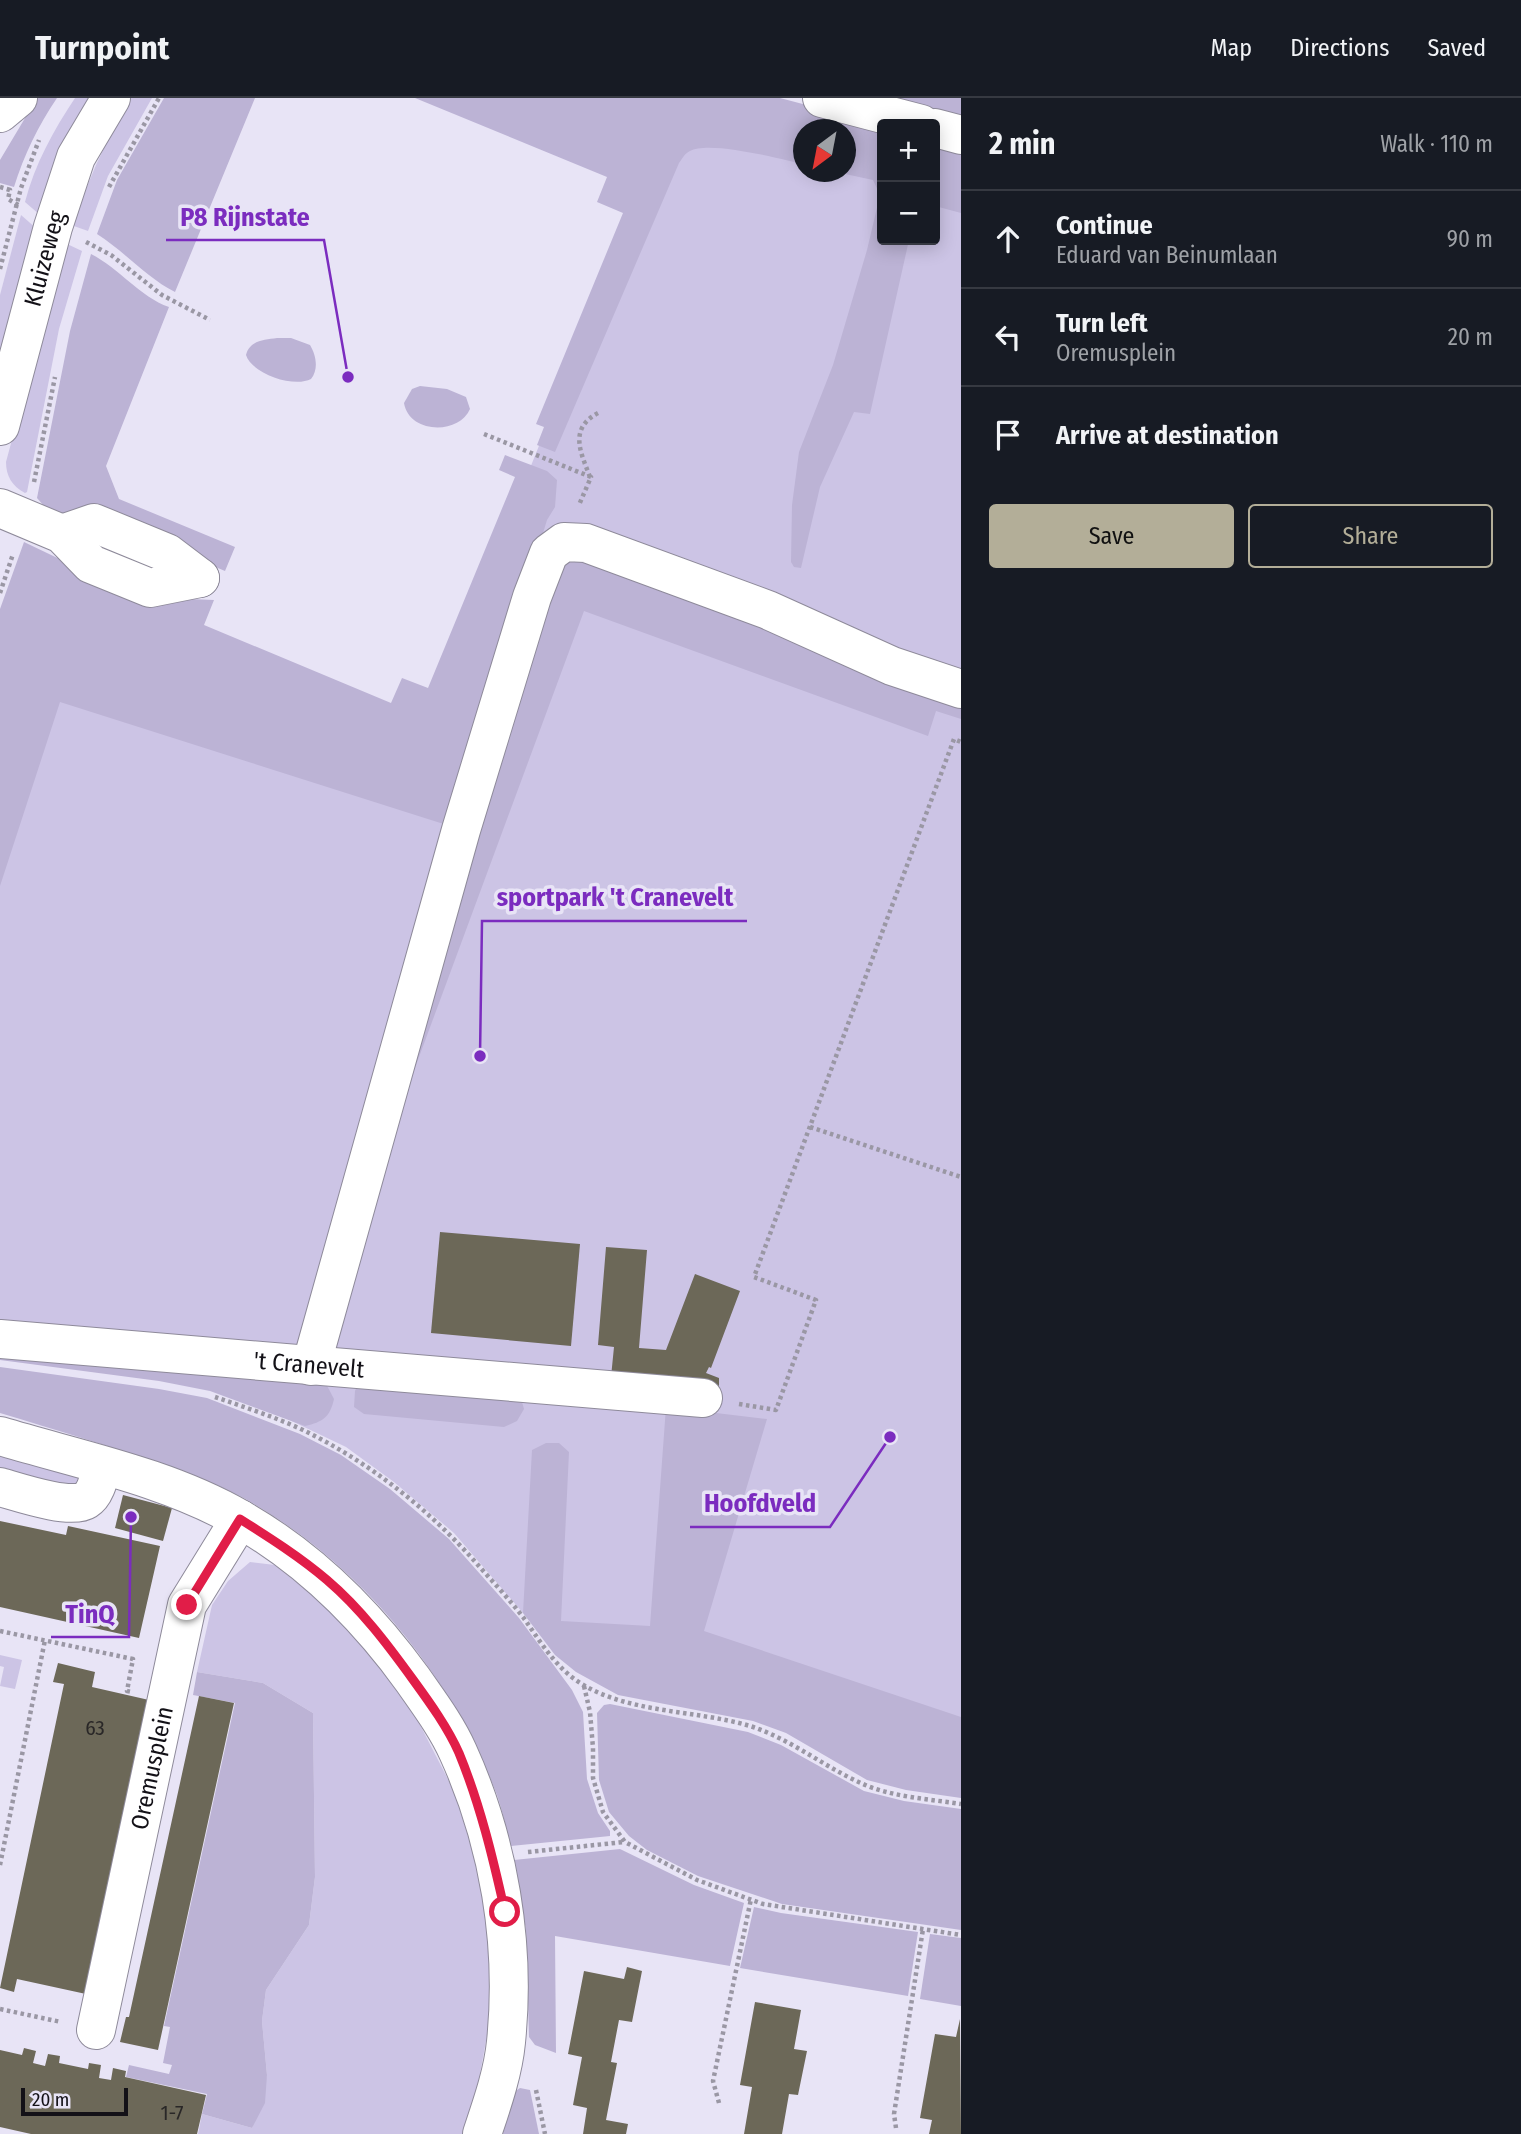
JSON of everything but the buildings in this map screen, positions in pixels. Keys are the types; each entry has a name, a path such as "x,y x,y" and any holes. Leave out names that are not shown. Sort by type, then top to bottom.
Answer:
{"street":[{"path":"0,113 1,98"},
{"path":"0,113 18,98"},
{"name":"Kluizeweg","path":"0,426 53,227 76,157 111,98"},
{"path":"822,98 902,119"},
{"path":"940,129 961,135"},
{"path":"13,513 62,534"},
{"path":"311,1366 461,830 532,597 549,553 564,542 586,543 768,610 892,666 961,689"},
{"name":"'t Cranevelt","path":"0,1339 703,1398"},
{"path":"0,1436 182,1490 240,1519 328,1581 356,1608 392,1651 430,1704 458,1751 490,1842 505,1912 510,1985 506,2045 482,2134"},
{"path":"0,1487 74,1504 86,1500 93,1493 102,1466"},
{"name":"Oremusplein","path":"96,2030 187,1605 240,1519"}],"path":[{"path":"107,190 159,98"},
{"path":"0,187 10,190 8,199 17,204"},
{"path":"85,256 92,233"},
{"path":"111,255 162,295 210,320"},
{"path":"0,593 13,513 56,371"},
{"path":"576,512 591,477 578,446 580,430 598,413"},
{"path":"484,435 591,477"},
{"path":"703,1398 775,1410 816,1300 754,1277 954,739 961,742"},
{"path":"810,1126 961,1177"},
{"path":"209,1394 302,1430 343,1451 392,1486 452,1535 521,1615 552,1658 584,1686 614,1699 750,1726 785,1740 864,1785 905,1796 961,1804"},
{"path":"0,1631 134,1658 127,1691 167,1699"},
{"path":"0,1865 45,1640"},
{"path":"584,1686 590,1712 593,1778 603,1812 625,1842 697,1880 780,1908 961,1935"},
{"path":"493,1857 625,1842"},
{"path":"719,2103 713,2081 751,1899"},
{"path":"896,2128 894,2114 923,1929"},
{"path":"0,2009 96,2030"},
{"path":"535,2085 545,2134"}],"shaded area":[{"path":"37,98 57,98 32,141 14,187 0,183 0,160"},
{"path":"75,98 90,98 68,134 40,215 25,202 29,188 46,148"},
{"path":"128,98 152,98 108,176 88,231 71,225 96,165"},
{"path":"164,98 255,98 175,292 97,234 117,180"},
{"path":"415,98 780,98 877,124 877,189 873,180 856,176 856,119 793,119 793,162 713,148 699,148 685,155 679,163 555,452 537,445 544,427 536,424 623,213 597,202 607,177"},
{"path":"897,98 961,98 961,124"},
{"path":"675,107 793,140 793,182 856,182 856,170 877,166 877,245 940,245 940,178 961,184 961,1750 557,1630 523,1613 454,1533 394,1482 346,1447 277,1414 278,1351 0,1328 0,668 400,792"},
{"path":"940,140 961,146 961,213 940,207"},
{"path":"877,208 877,245 908,245 870,414 854,412 820,487 801,568 794,567 791,562 792,505 799,452 833,365"},
{"path":"21,215 37,229 0,369 0,295"},
{"path":"65,243 82,251 59,329 25,493 11,480 6,462"},
{"path":"91,254 149,296 169,307 106,466 119,499 235,547 225,571 92,515 64,518 44,506 37,498 70,331"},
{"path":"277,338 291,338 310,345 316,362 311,379 295,382 274,378 250,362 246,355 251,346"},
{"path":"420,386 447,389 466,397 470,409 456,423 446,427 424,425 415,421 404,403 412,389"},
{"path":"505,455 547,471 557,480 555,507 547,520 453,827 60,702 0,886 0,609 24,542 70,564 190,599 214,600 204,625 391,703 402,678 428,688 515,477 499,470"},
{"path":"585,552 961,698 961,719 936,711 928,736 584,611 385,1149 553,569"},
{"path":"0,1349 323,1378 334,1399 325,1418 305,1426 210,1391 159,1381 0,1360"},
{"path":"0,1367 207,1398 300,1434 341,1455 390,1489 449,1539 519,1618 572,1690 583,1712 587,1779 598,1813 610,1831 610,1836 511,1846 497,1795 477,1749 453,1705 394,1623 360,1586 323,1552 283,1522 240,1496 145,1459 0,1413"},
{"path":"357,1386 522,1402 524,1409 517,1421 504,1427 364,1414 354,1407"},
{"path":"666,1407 767,1419 704,1631 961,1717 961,1798 906,1790 867,1780 786,1733 753,1721 618,1695 576,1672 555,1655 523,1613 532,1450 546,1443 559,1443 569,1452 561,1621 650,1626"},
{"path":"0,1453 68,1473 82,1480 83,1490 0,1475"},
{"path":"250,1562 275,1565 321,1602 366,1649 417,1719 454,1791 477,1865 487,1924 492,1983 487,2035 476,2096 464,2134 198,2134 202,2114 252,2128 267,2075 262,2021 266,1990 309,1925 315,1877 313,1713 263,1683 197,1672 212,1605 228,1581"},
{"path":"0,1655 22,1660 15,1689 0,1686 4,1667 0,1666"},
{"path":"197,1672 263,1683 313,1713 315,1877 309,1925 266,1990 262,2021 267,2075 265,2103 252,2128 202,2114 207,2094 126,2077 129,2065 169,2074 172,2065 163,2063 170,2027 164,2026 235,1703 193,1695"},
{"path":"604,1705 748,1732 781,1745 864,1791 904,1801 961,1809 961,1930 782,1904 698,1876 647,1850 629,1836 609,1812 599,1780 597,1713"},
{"path":"620,1849 694,1885 744,1903 730,1966 555,1936 556,2053 535,2045 529,2037 526,1930 514,1860"},
{"path":"754,1907 918,1932 908,1996 740,1968"},
{"path":"930,1934 961,1938 961,2006 920,1999"},
{"path":"520,2088 530,2090 539,2134 503,2134 514,2092"}],"place":[{"name":"P8 Rijnstate","path":"348,377"},
{"name":"sportpark 't Cranevelt","path":"480,1056"},
{"name":"Hoofdveld","path":"890,1437"},
{"name":"TinQ","path":"131,1517"}],"route":[{"path":"187,1605 240,1519 328,1581 356,1608 392,1651 430,1704 458,1751 490,1842 505,1912"}]}
